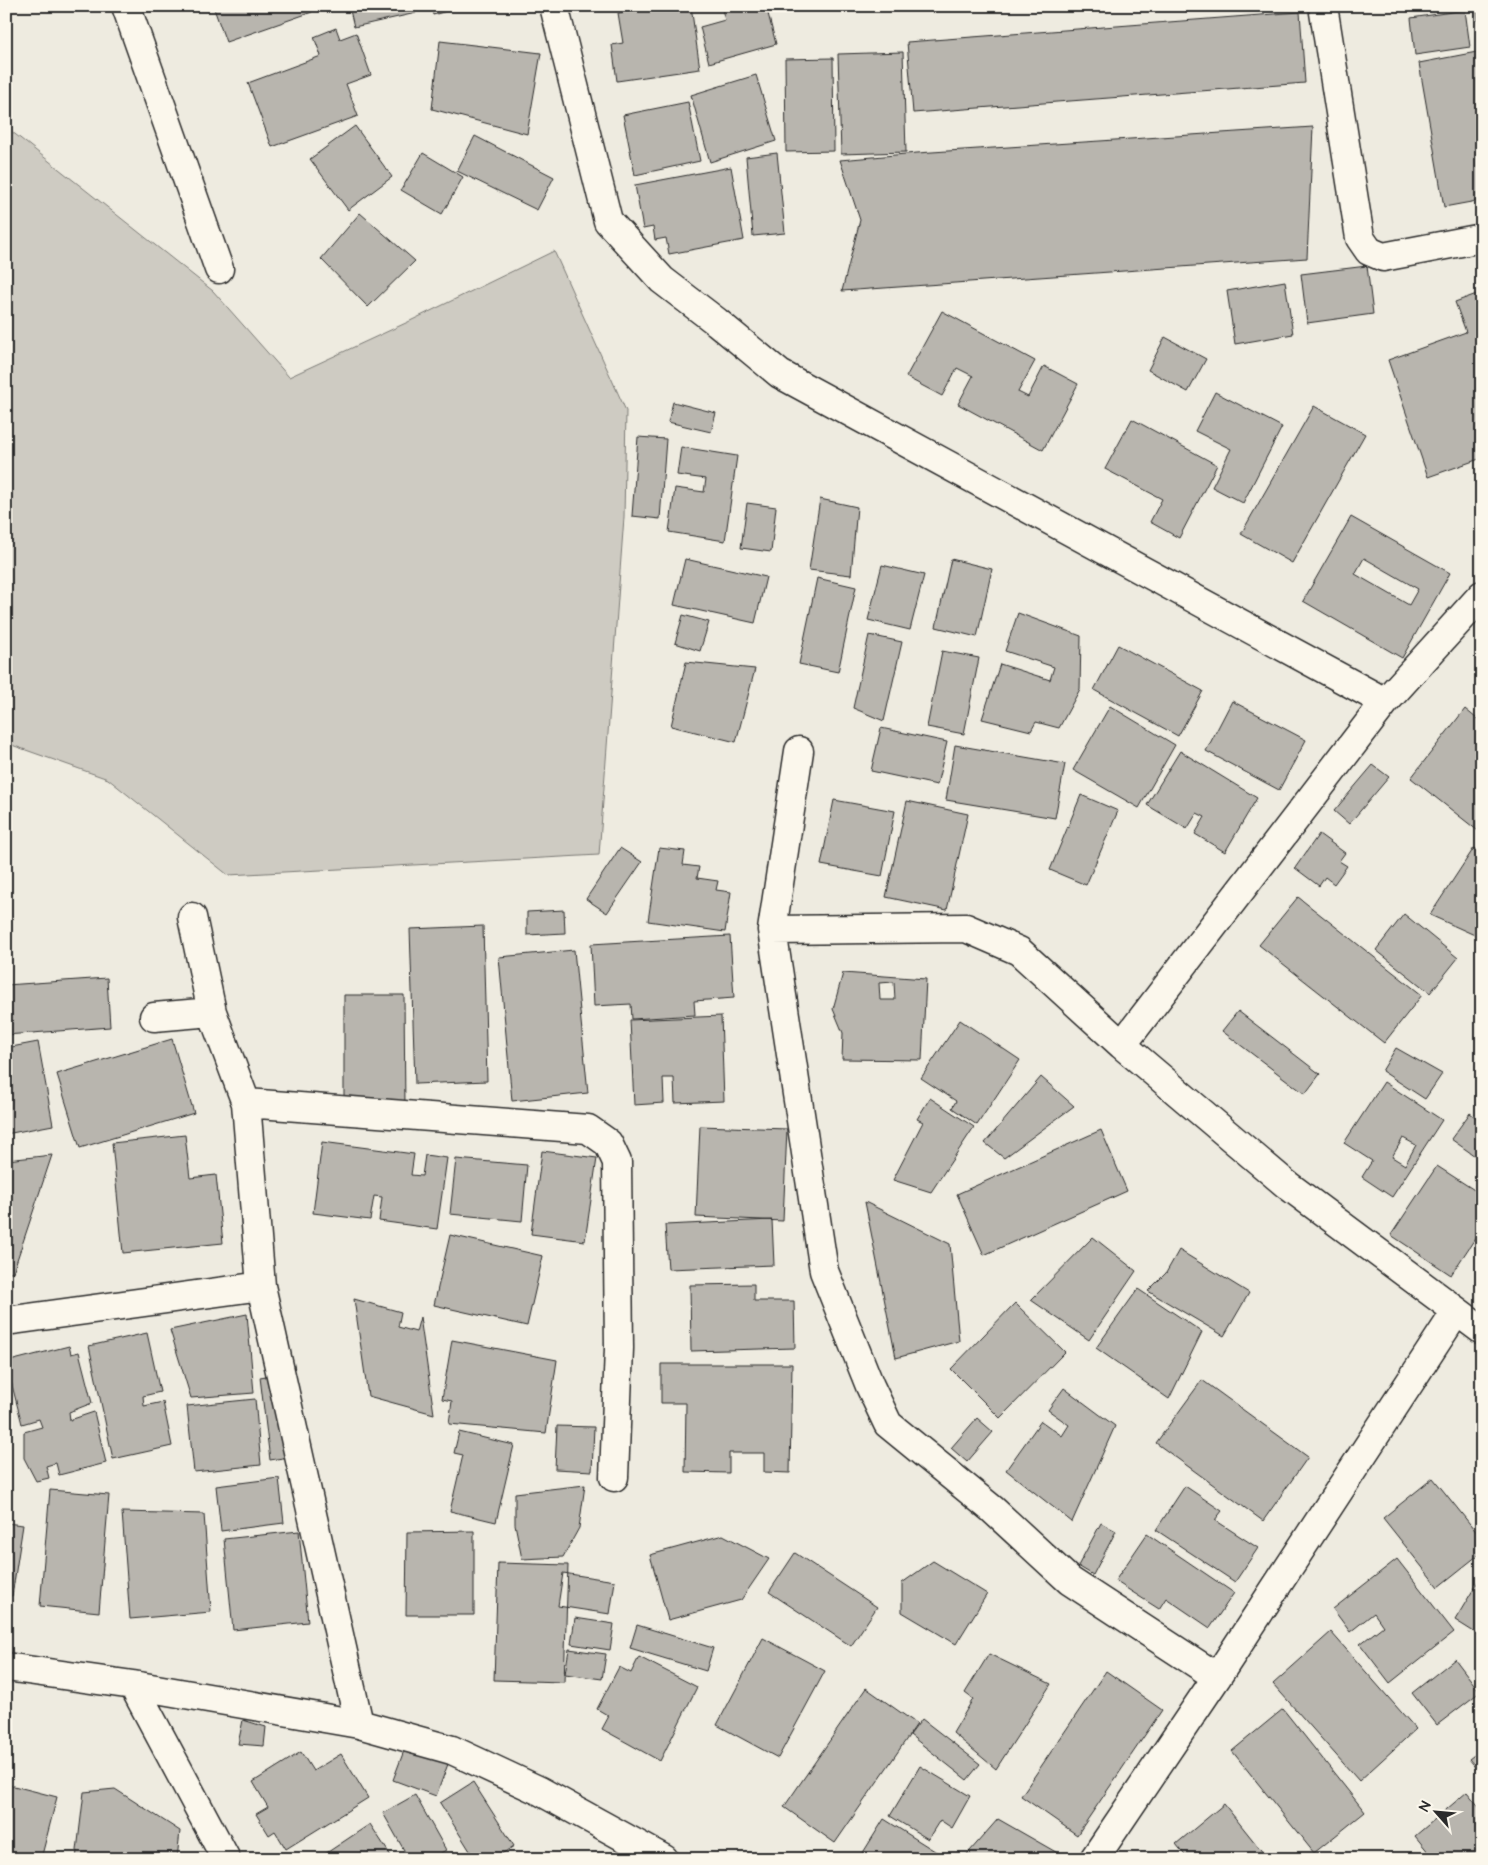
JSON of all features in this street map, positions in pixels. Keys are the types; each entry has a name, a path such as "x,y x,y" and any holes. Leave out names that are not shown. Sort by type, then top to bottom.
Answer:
{"street":[{"path":"126,6 219,269"},
{"path":"554,6 608,221 662,280 780,374 1385,702"},
{"path":"1323,6 1360,238 1364,244 1369,251 1383,257 1482,238"},
{"path":"1122,1045 1385,702 1482,595"},
{"path":"798,751 772,930 824,1271 870,1386 888,1424 992,1509 1070,1581 1216,1677"},
{"path":"192,917 212,1012 246,1103 261,1286 359,1724"},
{"path":"772,930 966,928 1019,951 1122,1045 1286,1184 1482,1330"},
{"path":"154,1016 212,1012"},
{"path":"246,1103 588,1129 608,1143 618,1162 619,1348 614,1477"},
{"path":"6,1321 261,1286"},
{"path":"1094,1859 1456,1312"},
{"path":"6,1667 133,1685 359,1724 452,1750 540,1791 664,1859"},
{"path":"133,1685 226,1859"}],"shaded area":[{"path":"6,127 213,291 289,377 554,251 626,411 624,517 599,855 228,875 108,779 6,743"}],"building":[{"path":"213,6 310,6 312,12 226,42"},
{"path":"349,6 415,6 416,13 354,27"},
{"path":"431,6 464,6 433,15"},
{"path":"660,6 691,6 700,69 617,81 612,45 623,43 618,13"},
{"path":"721,6 766,6 776,44 709,63 700,27 725,20"},
{"path":"1477,6 1482,6 1482,47 1479,47"},
{"path":"1465,10 1470,47 1415,55 1411,18"},
{"path":"1300,12 1305,83 913,113 907,42"},
{"path":"336,28 340,39 356,33 371,75 346,84 358,116 272,147 248,83 321,56 314,37"},
{"path":"440,41 541,53 527,134 432,109"},
{"path":"1482,51 1482,200 1444,207 1419,63"},
{"path":"903,52 906,152 841,154 838,54"},
{"path":"833,58 834,151 786,152 785,59"},
{"path":"756,75 776,141 710,162 691,95"},
{"path":"688,102 700,161 635,175 623,115"},
{"path":"355,126 392,177 348,210 310,159"},
{"path":"1313,127 1307,258 842,291 860,220 840,160 917,153"},
{"path":"475,136 554,177 537,210 457,171"},
{"path":"423,153 463,177 442,214 401,190"},
{"path":"777,153 785,233 753,236 746,157"},
{"path":"731,167 744,240 669,254 666,238 655,240 653,227 643,229 635,185"},
{"path":"360,213 415,261 368,307 321,259"},
{"path":"1367,266 1373,314 1307,323 1301,274"},
{"path":"1285,281 1293,334 1235,344 1227,291"},
{"path":"1482,292 1482,458 1428,477 1388,360 1466,332 1455,302"},
{"path":"942,311 1035,361 1018,392 1028,397 1044,366 1078,384 1043,450 958,404 973,376 957,368 942,396 906,377"},
{"path":"1165,337 1206,359 1188,392 1148,370"},
{"path":"1215,392 1282,427 1243,503 1212,487 1231,449 1195,431"},
{"path":"673,402 716,413 711,432 668,422"},
{"path":"1314,406 1365,434 1292,563 1241,534"},
{"path":"1132,419 1217,465 1179,538 1150,522 1162,499 1105,469"},
{"path":"638,437 666,439 660,519 632,516"},
{"path":"681,447 737,456 725,541 669,532 675,488 704,492 706,479 677,475"},
{"path":"820,499 857,507 851,575 809,570"},
{"path":"747,503 776,507 771,552 741,548"},
{"path":"1351,517 1450,573 1402,658 1303,601","holes":["1364,558 1418,589 1409,605 1355,574"]},
{"path":"685,559 766,577 755,623 674,605"},
{"path":"951,559 992,569 977,637 936,627"},
{"path":"882,565 924,575 910,630 868,620"},
{"path":"817,578 856,587 838,672 799,664"},
{"path":"1018,613 1081,636 1080,689 1059,728 1036,722 1031,731 982,719 1000,664 1050,680 1054,667 1005,651"},
{"path":"683,615 709,622 700,651 675,643"},
{"path":"869,635 902,642 884,721 853,708"},
{"path":"1118,645 1203,691 1178,736 1094,690"},
{"path":"942,651 979,658 964,734 927,727"},
{"path":"686,662 755,669 736,742 671,726"},
{"path":"1232,701 1306,740 1279,790 1206,751"},
{"path":"1110,706 1175,745 1139,808 1073,770"},
{"path":"1465,709 1482,723 1482,834 1411,778"},
{"path":"881,728 947,742 937,785 871,771"},
{"path":"955,745 1065,764 1055,818 946,800"},
{"path":"1180,751 1257,798 1225,852 1195,834 1205,817 1197,813 1187,829 1147,805"},
{"path":"1373,765 1389,777 1349,824 1334,811"},
{"path":"1081,795 1118,811 1086,885 1050,870"},
{"path":"834,800 895,811 882,876 821,865"},
{"path":"907,801 968,814 947,910 886,897"},
{"path":"1319,834 1345,853 1339,861 1347,866 1334,884 1325,877 1319,886 1295,868"},
{"path":"620,848 642,862 607,913 586,899"},
{"path":"659,848 685,851 683,865 699,867 697,878 718,881 716,890 731,892 725,932 648,921"},
{"path":"1474,848 1482,852 1482,933 1479,937 1430,915"},
{"path":"1298,897 1422,995 1384,1043 1259,945"},
{"path":"564,910 565,933 527,935 527,912"},
{"path":"1404,914 1458,958 1430,993 1376,950"},
{"path":"483,926 487,1081 415,1084 410,929"},
{"path":"730,936 734,998 694,1001 695,1015 632,1019 631,1004 594,1006 591,944"},
{"path":"574,950 588,1093 512,1101 499,957"},
{"path":"843,973 926,979 922,1060 842,1059 843,1033 833,1009","holes":["894,982 895,1000 880,1000 879,983"]},
{"path":"107,978 110,1027 6,1035 6,985"},
{"path":"344,995 404,995 405,1109 344,1109"},
{"path":"1238,1011 1320,1074 1305,1094 1222,1031"},
{"path":"721,1016 724,1101 675,1103 674,1078 663,1078 664,1103 634,1105 630,1020"},
{"path":"960,1020 1020,1060 977,1125 952,1108 956,1101 921,1078"},
{"path":"172,1039 194,1113 80,1148 57,1074"},
{"path":"38,1042 53,1125 6,1134 6,1048"},
{"path":"1396,1048 1442,1074 1425,1099 1382,1071"},
{"path":"1041,1077 1074,1106 1004,1158 985,1143"},
{"path":"1384,1082 1442,1120 1392,1197 1362,1177 1372,1161 1344,1143","holes":["1403,1138 1416,1145 1405,1165 1392,1157"]},
{"path":"930,1098 974,1127 931,1192 893,1180 923,1122 917,1119"},
{"path":"1470,1113 1482,1122 1482,1161 1451,1139"},
{"path":"700,1126 787,1129 783,1221 696,1217"},
{"path":"1101,1130 1127,1191 984,1255 957,1194"},
{"path":"185,1135 190,1178 216,1175 223,1243 123,1253 112,1143"},
{"path":"322,1142 414,1154 411,1175 422,1176 425,1155 447,1158 437,1229 379,1221 382,1197 374,1196 370,1220 313,1213"},
{"path":"542,1151 597,1158 585,1241 531,1234"},
{"path":"52,1155 13,1272 6,1272 7,1160"},
{"path":"456,1159 527,1165 522,1221 450,1214"},
{"path":"1437,1166 1482,1195 1482,1228 1451,1275 1391,1235"},
{"path":"865,1202 950,1244 959,1341 896,1358"},
{"path":"772,1220 774,1265 668,1269 665,1225"},
{"path":"450,1235 543,1256 527,1326 434,1305"},
{"path":"1093,1237 1136,1271 1089,1340 1031,1300"},
{"path":"1179,1250 1249,1293 1224,1336 1148,1291 1166,1273"},
{"path":"754,1284 754,1301 794,1301 795,1348 691,1351 690,1285"},
{"path":"1138,1289 1202,1332 1169,1399 1096,1348"},
{"path":"354,1299 401,1312 398,1327 416,1332 420,1317 434,1414 368,1396"},
{"path":"1015,1303 1065,1352 1000,1418 951,1369"},
{"path":"247,1314 254,1393 191,1398 170,1330"},
{"path":"147,1333 160,1392 143,1396 144,1406 163,1402 172,1446 113,1459 89,1346"},
{"path":"452,1340 557,1360 546,1433 449,1424 452,1401 442,1399"},
{"path":"69,1346 71,1354 79,1352 92,1403 69,1412 70,1420 94,1412 106,1463 59,1475 56,1463 46,1466 49,1478 36,1481 24,1458 24,1432 42,1427 39,1419 22,1424 6,1362"},
{"path":"661,1364 792,1364 790,1473 764,1472 764,1453 729,1453 729,1473 685,1472 686,1403 661,1403"},
{"path":"278,1374 289,1457 270,1460 260,1377"},
{"path":"1202,1380 1308,1457 1263,1521 1156,1443"},
{"path":"1064,1388 1115,1426 1072,1522 1006,1470 1041,1421 1062,1436 1069,1425 1048,1410"},
{"path":"255,1399 261,1465 194,1472 187,1406"},
{"path":"977,1418 993,1432 967,1462 951,1448"},
{"path":"557,1426 594,1427 592,1471 555,1469"},
{"path":"459,1432 514,1445 496,1522 450,1511 463,1455 454,1453"},
{"path":"279,1478 284,1523 221,1531 216,1486"},
{"path":"1433,1478 1482,1539 1482,1552 1438,1587 1383,1518"},
{"path":"585,1485 579,1528 563,1557 522,1559 515,1524 515,1493"},
{"path":"1185,1486 1222,1511 1215,1520 1258,1548 1235,1582 1156,1530"},
{"path":"50,1490 109,1495 99,1612 40,1606"},
{"path":"122,1512 204,1514 211,1612 130,1619"},
{"path":"6,1523 23,1525 12,1596 6,1595"},
{"path":"1101,1523 1116,1531 1093,1575 1078,1566"},
{"path":"299,1531 308,1622 233,1630 224,1539"},
{"path":"474,1531 474,1615 406,1615 407,1532"},
{"path":"1147,1534 1234,1593 1210,1628 1166,1598 1159,1609 1115,1581"},
{"path":"723,1535 769,1559 741,1600 668,1620 650,1555"},
{"path":"795,1553 877,1607 851,1646 769,1592"},
{"path":"1397,1559 1454,1632 1390,1683 1360,1644 1383,1626 1374,1613 1350,1632 1333,1609"},
{"path":"933,1561 987,1594 956,1644 902,1612 902,1583"},
{"path":"498,1563 568,1565 564,1682 494,1680"},
{"path":"563,1573 615,1581 610,1614 558,1606"},
{"path":"1482,1575 1482,1637 1455,1620"},
{"path":"575,1618 614,1624 610,1650 571,1644"},
{"path":"637,1625 713,1648 706,1671 630,1648"},
{"path":"1331,1632 1416,1729 1359,1781 1273,1684"},
{"path":"763,1638 825,1671 778,1758 717,1725"},
{"path":"569,1649 606,1654 602,1679 565,1674"},
{"path":"989,1654 1051,1684 996,1769 953,1733 973,1699 965,1693"},
{"path":"639,1657 697,1687 660,1761 602,1729 609,1716 597,1709 619,1667 631,1673"},
{"path":"1455,1659 1480,1692 1437,1725 1412,1693"},
{"path":"1106,1671 1162,1710 1077,1835 1021,1796"},
{"path":"866,1688 917,1724 835,1843 784,1807"},
{"path":"1283,1709 1365,1812 1314,1853 1232,1751"},
{"path":"922,1719 980,1764 967,1780 910,1735"},
{"path":"243,1720 266,1727 264,1746 238,1744"},
{"path":"405,1748 448,1764 436,1796 393,1780"},
{"path":"1482,1749 1482,1775 1469,1759"},
{"path":"301,1752 313,1771 341,1754 368,1798 286,1849 275,1831 269,1835 256,1814 268,1807 253,1782"},
{"path":"920,1766 970,1796 952,1828 940,1820 928,1839 890,1816"},
{"path":"473,1782 514,1846 494,1859 475,1859 440,1803"},
{"path":"6,1784 57,1797 41,1859 6,1859"},
{"path":"115,1789 180,1831 177,1859 76,1859 84,1792"},
{"path":"1467,1792 1482,1810 1482,1859 1434,1859 1415,1836"},
{"path":"415,1795 446,1850 431,1859 409,1859 383,1813"},
{"path":"1224,1804 1268,1859 1188,1859 1176,1844"},
{"path":"884,1819 938,1853 934,1859 859,1859"},
{"path":"998,1819 1061,1855 1058,1859 963,1859"},
{"path":"370,1824 393,1859 319,1858"}]}
